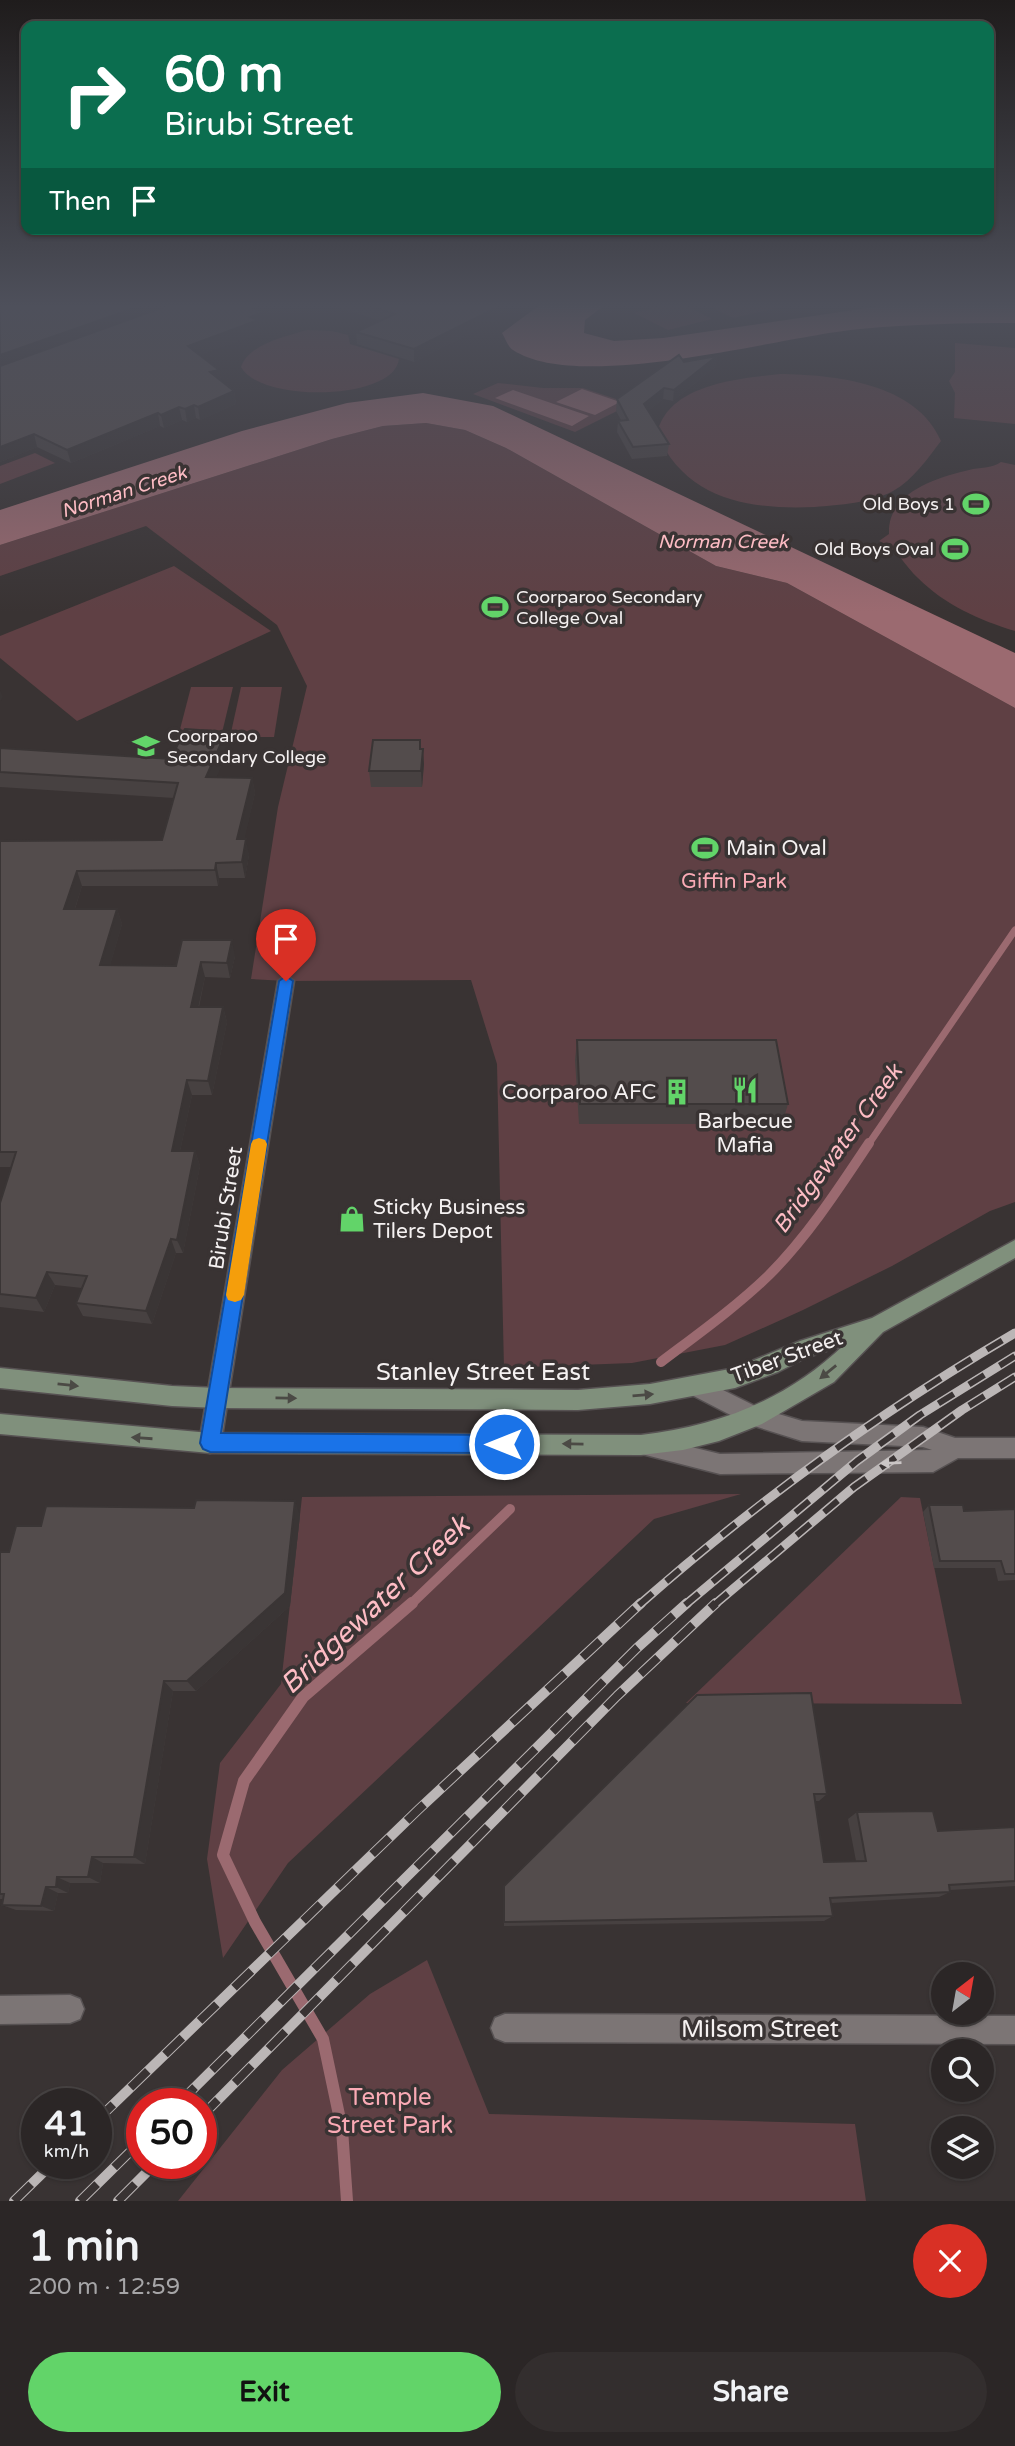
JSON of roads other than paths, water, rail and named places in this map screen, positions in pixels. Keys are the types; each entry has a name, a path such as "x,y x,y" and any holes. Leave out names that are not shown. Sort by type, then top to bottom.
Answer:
{"main road":[{"name":"Tiber Street","path":"695,1386 735,1378 771,1365 800,1350 878,1325 1015,1248"},
{"name":"Tiber Street","path":"641,1445 707,1434 755,1417 827,1375 878,1325"},
{"name":"Stanley Street East","path":"0,1378 172,1396 218,1398 578,1399 650,1394 695,1386"},
{"path":"0,1424 210,1443 641,1445"}],"street":[{"name":"Birubi Street","path":"210,1443 286,981"},
{"path":"695,1386 755,1417 802,1432 923,1437 955,1448 1015,1448"},
{"path":"641,1445 720,1464 933,1462 955,1448"},
{"path":"0,2010 70,2010"},
{"name":"Milsom Street","path":"505,2028 1015,2030"}],"water":[{"name":"Norman Creek","path":"333,407 495,407 1015,653 1015,708 787,583 716,566 506,448 465,430 426,423 383,426 332,439 0,545 0,510 242,431"},
{"path":"519,407 562,407 589,416 572,426"},
{"path":"570,407 611,407 595,415"}],"waterway":[{"name":"Bridgewater Creek","path":"868,1145 1015,930"},
{"name":"Bridgewater Creek","path":"661,1362 769,1275 810,1228 869,1143"},
{"name":"Bridgewater Creek","path":"410,1605 510,1509"},
{"name":"Bridgewater Creek","path":"347,2201 342,2129 323,2039 255,1922 223,1855 244,1781 303,1697 412,1603"}],"railway":[{"path":"639,1605 728,1530 820,1460 916,1394 1015,1333"},
{"path":"685,1605 857,1461 920,1415 1015,1356"},
{"path":"714,1605 854,1487 962,1410 1015,1377"},
{"path":"112,2106 419,1809 641,1603"},
{"path":"194,2088 637,1648 687,1603"},
{"path":"217,2101 617,1696 716,1603"},
{"path":"80,2201 126,2156"},
{"path":"14,2201 37,2179"},
{"path":"118,2201 140,2179"}],"place":[{"name":"Old Boys 1","path":"976,504"},
{"name":"Old Boys Oval","path":"955,549"},
{"name":"Coorparoo Secondary College Oval","path":"495,607"},
{"name":"Coorparoo Secondary College","path":"146,746"},
{"name":"Main Oval","path":"705,848"},
{"name":"Barbecue Mafia","path":"745,1090"},
{"name":"Coorparoo AFC","path":"677,1092"},
{"name":"Sticky Business Tilers Depot","path":"352,1219"}],"park label":[{"name":"Giffin Park","path":"734,881"},
{"name":"Temple Street Park","path":"390,2111"}]}
